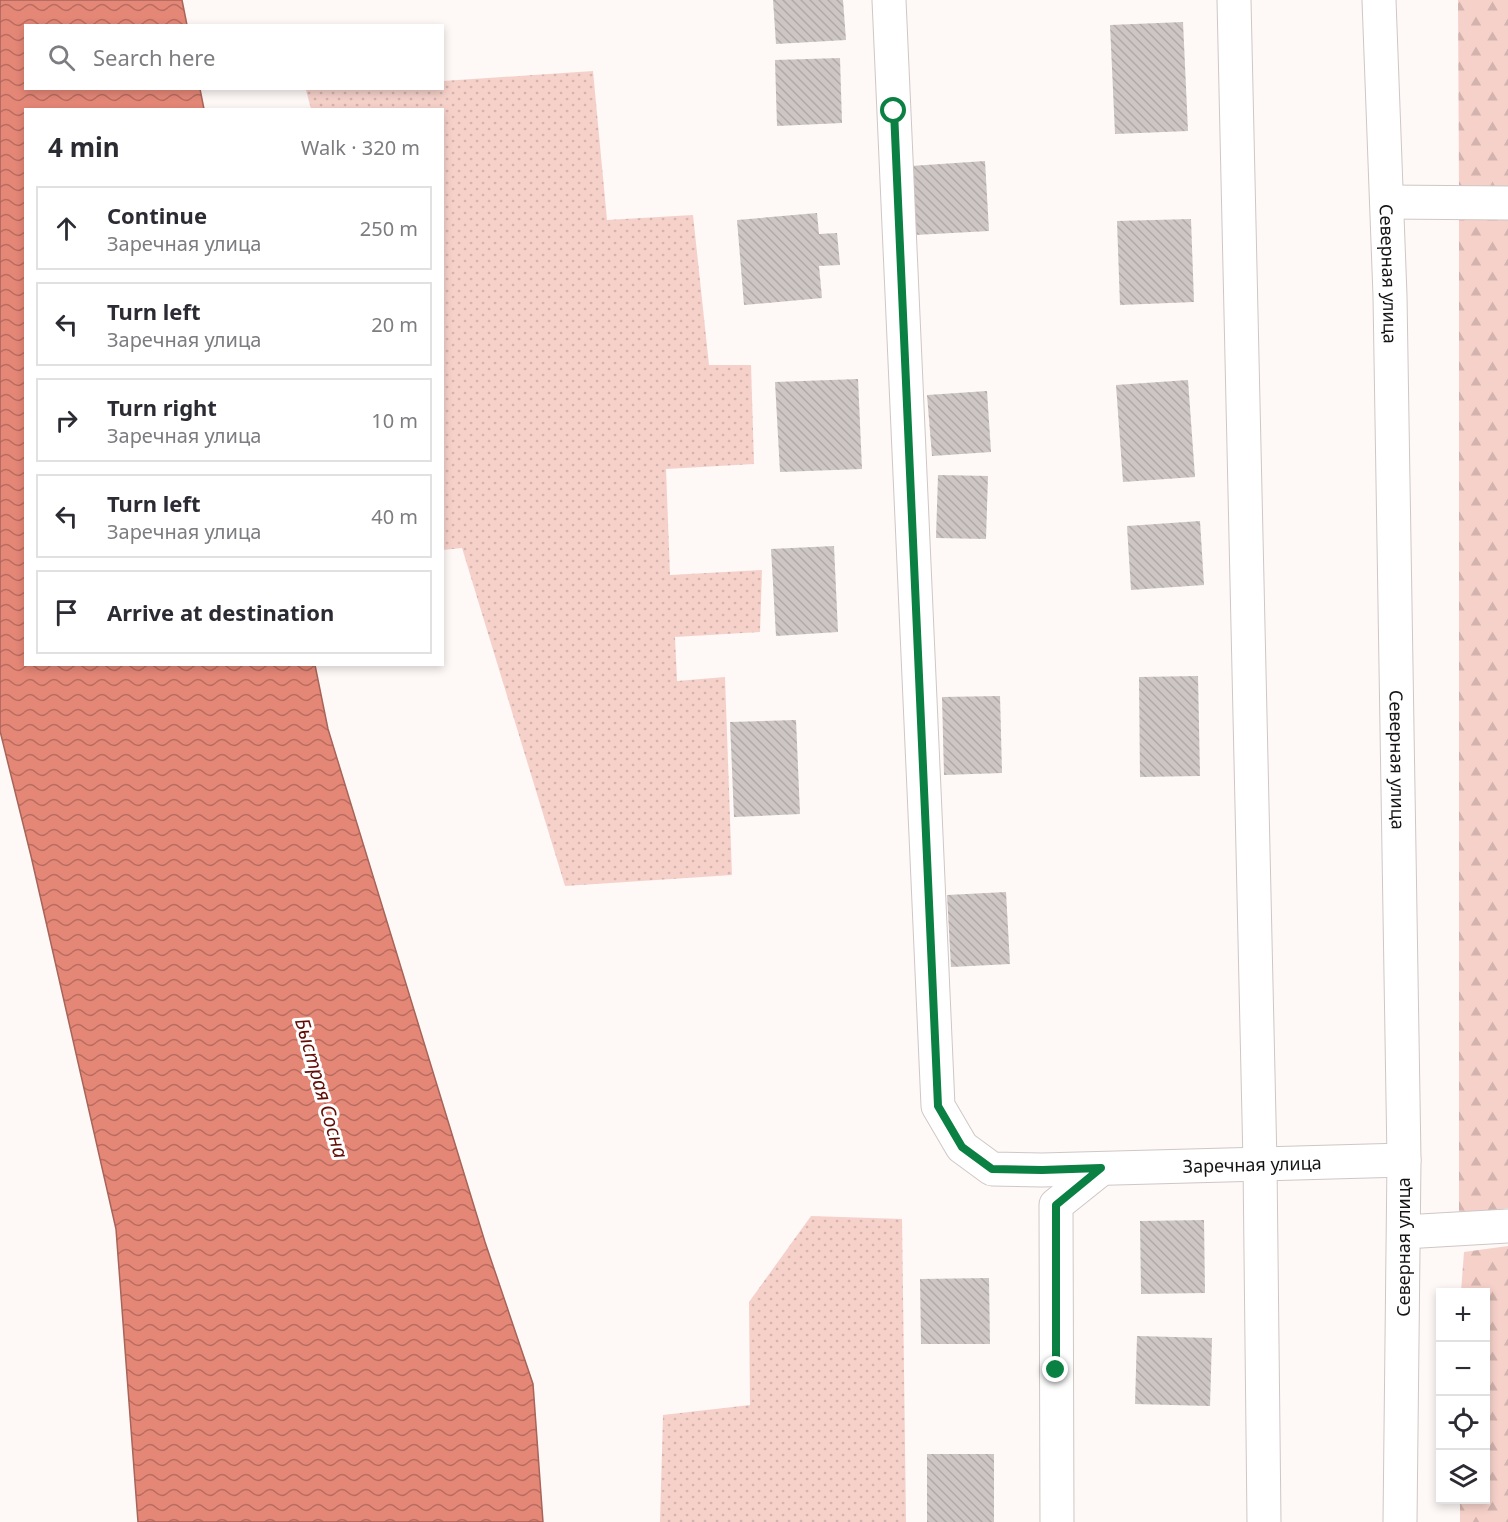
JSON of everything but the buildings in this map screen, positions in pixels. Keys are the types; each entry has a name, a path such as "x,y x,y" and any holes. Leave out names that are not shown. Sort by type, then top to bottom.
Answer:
{"street":[{"name":"Заречная улица","path":"889,0 938,1106 962,1147 992,1169 1042,1170 1260,1162 1404,1160"},
{"path":"1234,0 1260,1162 1264,1522"},
{"name":"Северная улица","path":"1379,0 1387,202 1404,1160 1400,1522"},
{"path":"1387,202 1508,203"},
{"path":"1057,1522 1056,1205 1101,1168"},
{"path":"1404,1232 1508,1226"}],"green space":[{"path":"1458,0 1508,0 1508,1208 1459,1216 1459,189"},
{"path":"593,71 607,220 693,215 709,365 751,365 754,464 666,469 670,575 762,570 760,632 675,637 677,681 725,677 732,875 565,886 462,548 444,550 444,108 311,108 306,90 444,90 444,81"},
{"path":"811,1216 902,1219 906,1522 660,1522 663,1415 750,1405 749,1302"},
{"path":"1508,1246 1508,1522 1460,1522 1460,1504 1490,1504 1490,1288 1461,1288 1464,1252"}],"water":[{"name":"Быстрая Сосна","path":"0,0 182,0 187,24 24,24 24,90 200,90 204,108 24,108 24,666 315,666 328,729 485,1242 533,1384 543,1522 138,1522 116,1229 31,856 0,731"}],"route":[{"path":"894,111 938,1106 962,1147 992,1169 1101,1168 1056,1205 1056,1370"}]}
